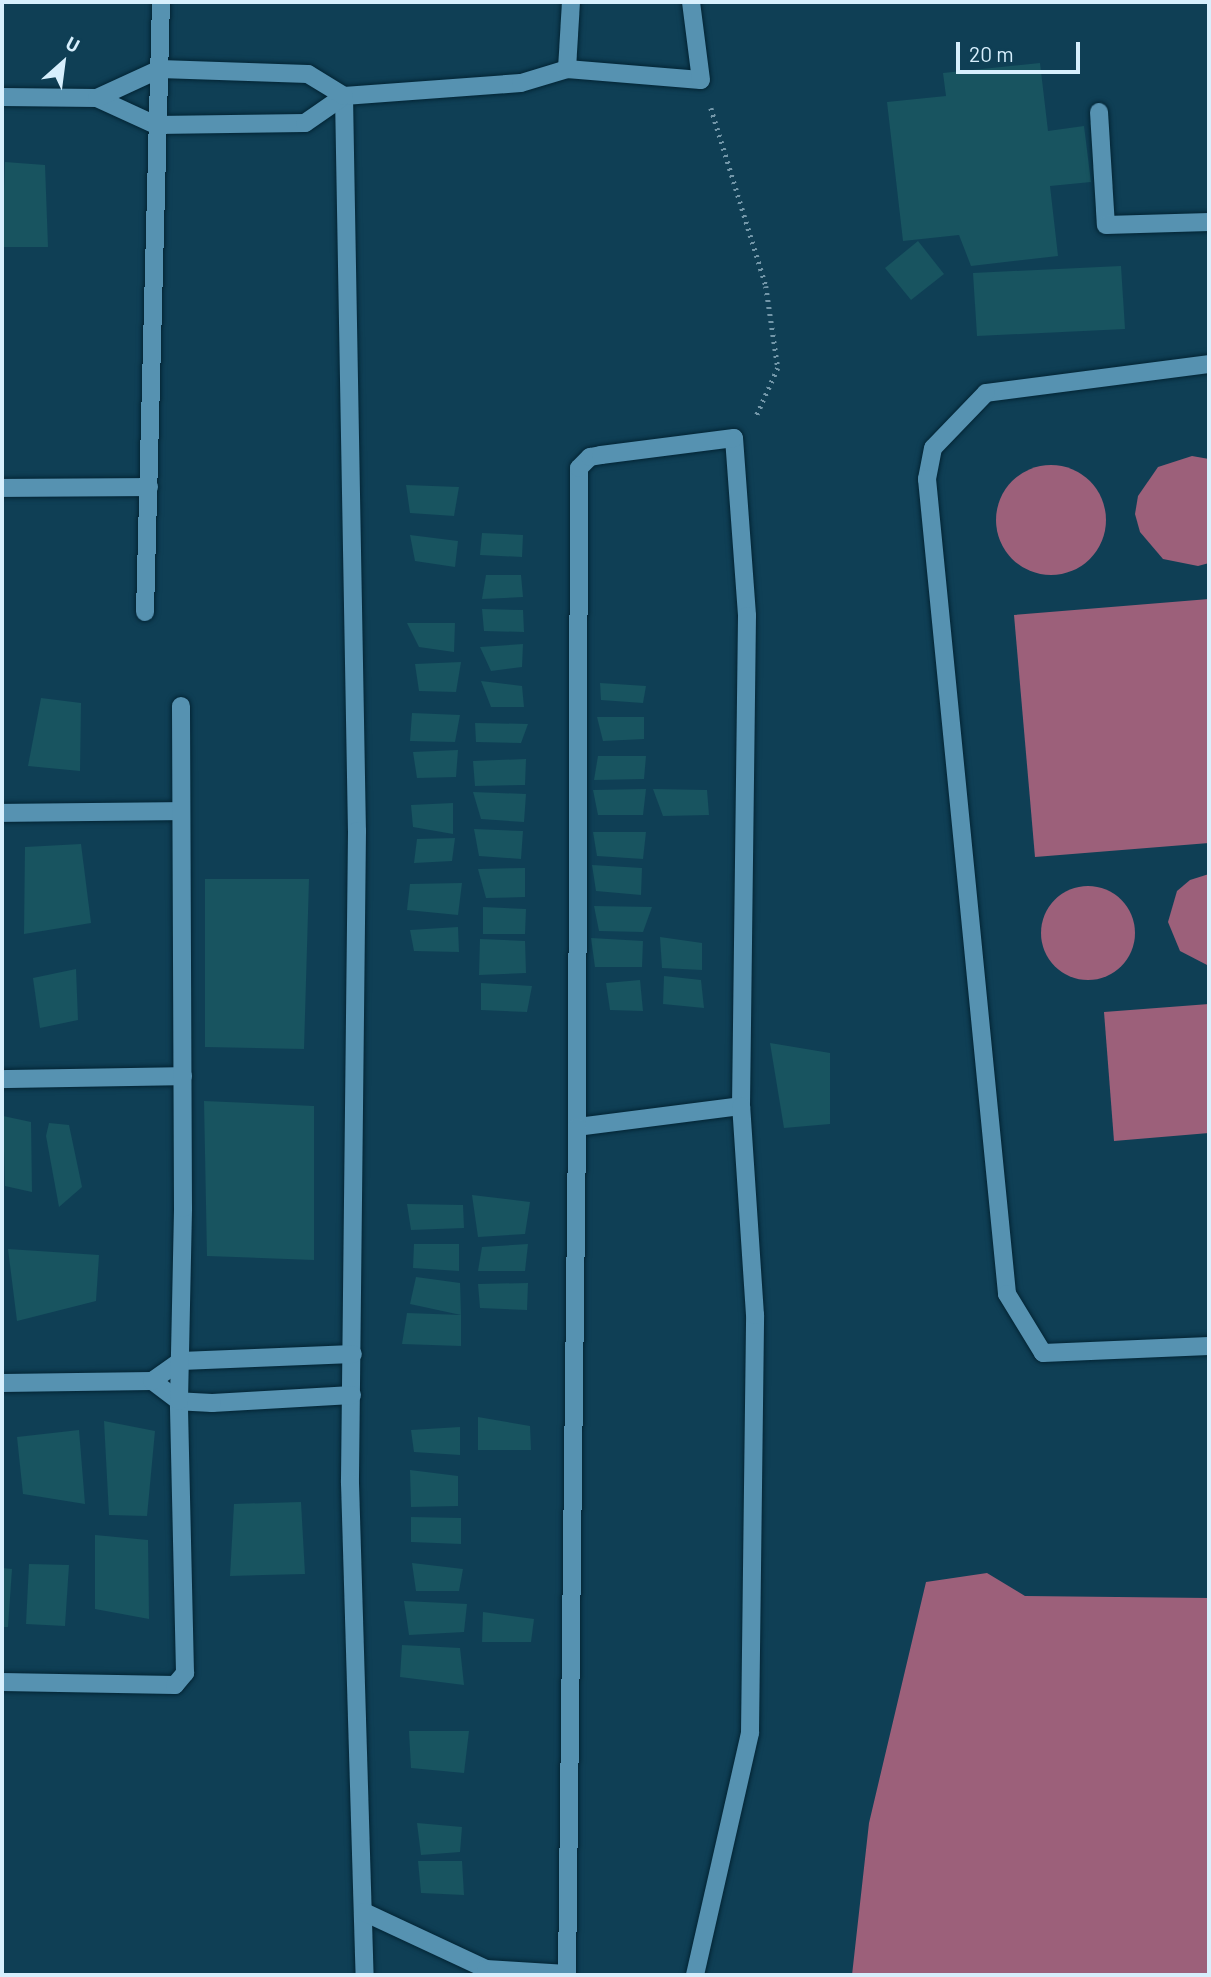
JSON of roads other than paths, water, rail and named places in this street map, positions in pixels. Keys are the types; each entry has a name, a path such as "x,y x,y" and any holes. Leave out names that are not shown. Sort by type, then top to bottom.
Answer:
{"street":[{"path":"145,612 156,125 162,2"},
{"path":"567,69 571,2"},
{"path":"2,97 97,98 156,125 304,123 344,96 521,83 567,69 701,80 691,2"},
{"path":"97,98 160,69 307,74 344,96"},
{"path":"344,96 357,831 353,1354 349,1483 365,1975"},
{"path":"1099,112 1106,225 1209,222"},
{"path":"1209,364 986,393 933,447 927,479 1007,1294 1043,1353 1209,1346"},
{"path":"364,1912 424,1943 486,1969 567,1975 577,1127 579,468 590,457 601,454 734,438 747,616 741,1106 755,1315 750,1733 695,1975"},
{"path":"2,488 149,487"},
{"path":"2,1682 174,1685 185,1673 178,1401 181,1361 183,1076 181,706"},
{"path":"2,813 181,811"},
{"path":"2,1079 183,1076"},
{"path":"577,1127 741,1106"},
{"path":"2,1384 152,1381 181,1361 353,1354"},
{"path":"152,1381 178,1401 212,1403 352,1395"}]}
